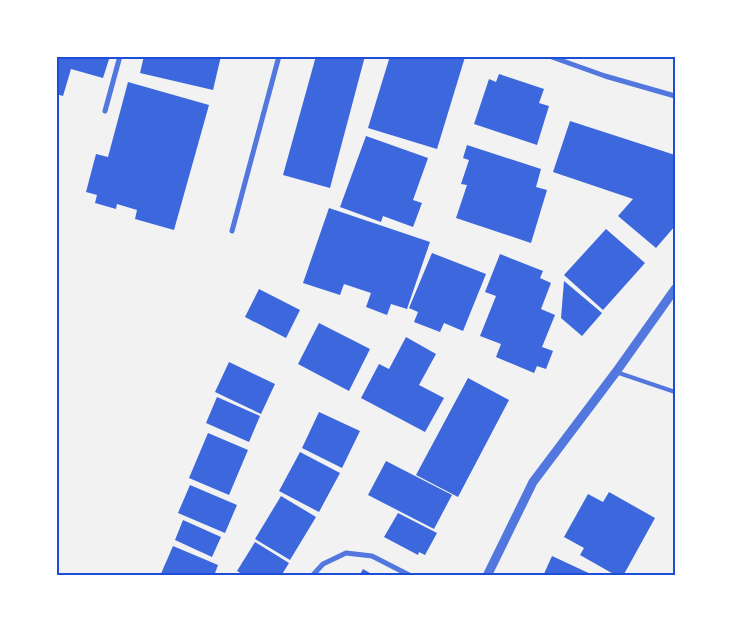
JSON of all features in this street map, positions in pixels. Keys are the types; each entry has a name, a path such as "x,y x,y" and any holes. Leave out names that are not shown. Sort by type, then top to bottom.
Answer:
{"street":[{"path":"105,111 120,56"},
{"path":"232,231 279,56"},
{"path":"549,56 605,76 675,96"},
{"path":"487,576 532,482 616,372 675,289"},
{"path":"312,576 323,564 346,553 372,556 411,576"}],"lane":[{"path":"616,372 675,392"}],"building":[{"path":"56,56 110,56 103,78 71,69 63,96 56,94"},
{"path":"144,56 221,56 213,90 140,73"},
{"path":"316,56 365,56 330,188 283,175"},
{"path":"390,56 465,57 437,149 368,128"},
{"path":"499,74 544,89 539,103 549,106 537,145 474,124 489,79 496,82"},
{"path":"128,82 209,105 174,230 135,219 137,210 117,204 116,209 95,203 97,195 86,192 96,154 108,157"},
{"path":"570,121 675,155 675,226 656,248 618,216 633,199 553,172"},
{"path":"366,136 428,158 413,200 422,203 413,227 383,216 381,222 340,207"},
{"path":"467,145 541,169 536,187 547,190 531,243 456,218 467,185 461,184 469,160 463,158"},
{"path":"329,208 430,242 407,309 391,304 387,315 366,307 371,293 344,284 340,295 303,283"},
{"path":"606,229 645,263 603,310 564,275"},
{"path":"432,253 486,274 463,331 444,323 440,332 414,322 418,312 409,308"},
{"path":"500,254 543,271 540,278 551,283 541,309 555,315 542,347 553,351 546,369 537,366 534,373 496,357 501,344 480,336 496,296 485,292"},
{"path":"564,281 602,313 582,336 561,318"},
{"path":"259,289 300,310 286,338 245,317"},
{"path":"319,323 370,349 349,391 298,364"},
{"path":"406,337 436,354 419,385 444,398 425,432 361,398 379,364 389,369"},
{"path":"229,362 275,384 261,414 215,392"},
{"path":"468,378 509,400 458,497 416,475"},
{"path":"217,397 260,416 249,442 206,423"},
{"path":"319,412 360,431 342,468 302,448"},
{"path":"208,433 248,450 229,495 189,478"},
{"path":"300,452 340,473 319,512 279,491"},
{"path":"386,461 452,495 434,529 368,495"},
{"path":"190,485 237,505 225,533 178,513"},
{"path":"609,492 655,518 623,576 617,576 580,555 584,548 564,537 588,494 603,502"},
{"path":"281,496 316,517 290,560 255,539"},
{"path":"398,513 437,533 425,555 419,552 418,555 384,537"},
{"path":"183,520 221,537 212,557 175,540"},
{"path":"255,542 289,563 281,576 245,576 237,571"},
{"path":"173,546 218,565 214,576 160,576"},
{"path":"552,556 595,576 543,576"},
{"path":"363,569 375,576 359,576"}]}
